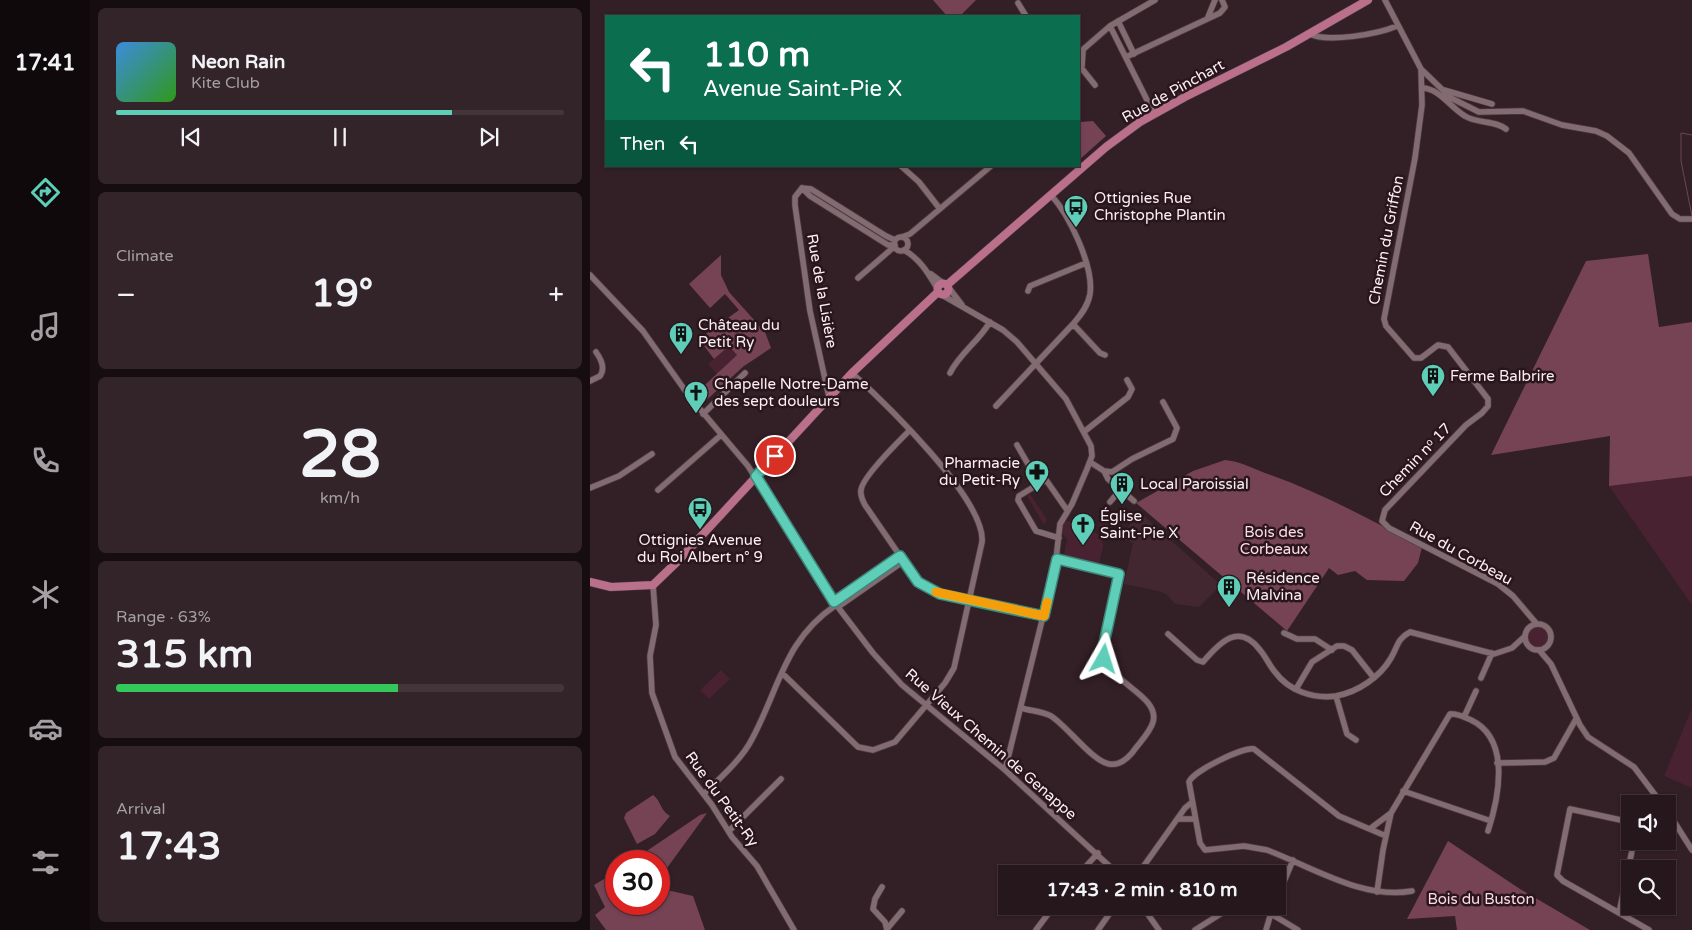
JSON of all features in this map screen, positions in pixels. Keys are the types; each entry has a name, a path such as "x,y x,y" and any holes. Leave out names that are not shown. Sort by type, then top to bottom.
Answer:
{"main road":[{"name":"Rue de Pinchart","path":"653,585 680,559 852,373 943,289 1106,147 1154,114 1310,34 1368,0"},
{"path":"590,582 611,587 653,585"}],"street":[{"path":"1095,85 1080,65 1081,52 1110,26 1155,0"},
{"path":"1208,17 1214,0"},
{"path":"1126,57 1224,10 1226,4 1222,0"},
{"path":"1384,0 1421,69 1440,89 1463,105 1479,112 1523,111 1562,125 1596,131 1612,138 1628,153 1672,214 1680,219 1691,219"},
{"path":"1018,4 1025,15"},
{"path":"1118,21 1134,54"},
{"path":"1110,26 1154,114"},
{"path":"1310,34 1325,38 1336,37 1385,30 1397,26"},
{"name":"Chemin du Griffon","path":"1421,69 1422,105 1415,158 1384,320 1386,326 1414,358 1421,358 1438,345 1448,347 1488,399 1488,406 1469,423"},
{"path":"1422,88 1431,88 1468,118 1482,123 1501,125 1506,128"},
{"path":"1440,89 1492,104"},
{"path":"902,167 919,182 940,209"},
{"path":"858,278 989,167"},
{"path":"793,187 801,190 811,189 899,244 912,254 943,289 962,305 1011,337 1066,398 1085,431 1091,446 1090,462 1060,524 1057,559 1005,770"},
{"name":"Rue de la Lisière","path":"801,190 795,200 805,276 810,311 829,397"},
{"path":"996,406 1073,324 1084,310 1090,295 1089,272 1086,263 1065,212 1051,196"},
{"path":"1028,291 1030,286 1086,263"},
{"name":"Rue Vieux Chemin de Genappe","path":"590,275 643,331 703,414 756,476 836,604 902,686 927,704 1005,770 1109,865"},
{"path":"950,373 955,362 984,333 990,322"},
{"path":"1073,324 1100,353 1105,355"},
{"path":"590,381 600,376 603,370 596,352"},
{"path":"703,414 745,373"},
{"path":"782,672 856,745 865,749 882,748 896,742 945,683 954,668 970,600 982,542 980,524 932,452 852,373"},
{"path":"1085,431 1128,397 1132,389 1127,380"},
{"path":"1090,462 1104,471 1112,472 1175,437 1176,424 1163,402"},
{"name":"Chemin nᵒ 17","path":"1382,517 1386,508 1469,423"},
{"path":"910,430 884,455 863,482 860,491 865,505 918,582 940,594 1044,616"},
{"path":"658,490 721,435"},
{"path":"1017,445 1032,471 1044,477 1067,510"},
{"path":"590,488 619,476 652,454"},
{"path":"1104,471 1108,479 1134,501"},
{"path":"1045,480 1019,496 1018,500 1036,531 1058,538"},
{"path":"1110,502 1120,490"},
{"name":"Rue du Corbeau","path":"1382,517 1384,525 1389,528 1498,584 1513,596 1527,615 1536,623 1543,624 1550,631 1551,636 1548,646 1551,664 1576,719 1592,741 1634,767 1655,795"},
{"path":"704,794 750,744 793,649 805,631 836,604 902,559"},
{"path":"1021,708 1051,716 1106,763 1118,764 1130,755 1151,727 1154,716 1150,705 1111,670 1104,659 1103,648 1119,574 1057,559"},
{"name":"Rue du Petit-Ry","path":"653,585 656,625 650,656 652,693 675,757 757,866 794,930"},
{"name":"Rue du Corbeau","path":"1527,615 1529,627"},
{"path":"1512,648 1524,637 1529,627 1536,623"},
{"path":"1168,634 1197,660 1203,662 1217,646 1236,636 1250,640 1263,653 1278,676 1296,689 1314,695 1336,696 1363,686 1374,678 1390,659 1400,638 1410,632 1492,653 1501,653 1512,648 1528,646 1524,637"},
{"path":"1284,633 1297,639 1315,639 1332,650"},
{"path":"1296,689 1312,662 1336,646 1350,649 1374,678"},
{"name":"Rue du Corbeau","path":"1528,646 1539,650 1551,664"},
{"path":"1539,650 1548,646"},
{"path":"1481,678 1492,653"},
{"path":"1464,717 1476,690"},
{"path":"1336,696 1347,734 1356,740"},
{"path":"1377,892 1391,813 1448,716 1454,713 1480,724 1489,732 1496,747 1497,796 1488,831"},
{"path":"1497,763 1545,762 1554,758 1576,719"},
{"path":"1386,836 1371,828 1353,824 1339,816 1252,748 1224,759 1192,776 1188,785 1200,843 1205,850 1253,847 1293,860 1352,885 1377,892 1402,893 1412,891"},
{"path":"729,831 780,779"},
{"path":"1403,791 1491,821"},
{"path":"1145,865 1191,803"},
{"path":"1621,820 1570,809 1557,875 1563,881 1649,930"},
{"path":"1371,828 1391,813"},
{"path":"1178,819 1195,819"},
{"path":"1676,825 1692,850"},
{"path":"1619,913 1632,850"},
{"path":"1088,865 1098,854"},
{"path":"1286,877 1293,860"},
{"path":"882,886 874,899 873,909 887,929 902,910"},
{"path":"1036,930 1047,915"},
{"path":"1098,930 1109,915"},
{"path":"1148,915 1159,930"},
{"path":"1195,930 1219,915"},
{"path":"1266,930 1271,915"},
{"path":"1275,915 1298,930"}],"shaded area":[{"path":"729,346 737,355 717,374 708,364"},
{"path":"1692,476 1692,605 1609,486"},
{"path":"1030,494 1047,519 1044,525 1027,496"},
{"path":"1137,510 1221,585 1199,607 1175,604 1166,594 1124,584 1133,543 1125,540 1127,530"},
{"path":"1106,511 1118,517 1108,536 1097,531"},
{"path":"1069,521 1102,536 1103,547 1099,564 1064,555 1067,539 1063,533 1062,526 1064,522"},
{"path":"1538,626 1548,633 1549,637 1542,647 1538,648 1528,641 1527,637 1534,627"},
{"path":"721,670 730,679 709,699 700,690"},
{"path":"1692,708 1692,788 1664,776"}],"green space":[{"path":"933,0 976,0 961,15 946,15"},
{"path":"1080,120 1093,121 1106,136 1080,159"},
{"path":"1648,254 1659,327 1692,322 1692,476 1609,486 1610,436 1491,455 1586,261"},
{"path":"721,255 721,275 729,292 765,332 771,348 744,366 701,405 693,396 737,355 729,346 714,359 699,339 739,310 725,294 710,308 689,284"},
{"name":"Bois des Corbeaux","path":"1225,460 1245,465 1306,489 1422,547 1418,563 1404,581 1367,580 1355,571 1338,575 1329,568 1287,631 1136,503 1193,471"},
{"path":"653,795 664,811 670,816 655,834 637,844 624,818 626,813"},
{"path":"707,813 670,864 670,850 648,850 700,815"},
{"name":"Bois du Buston","path":"1448,841 1520,889 1590,930 1457,930 1455,916 1407,919"},
{"path":"605,878 605,907 594,885"},
{"path":"670,891 693,896 705,930 606,930 595,915 605,907 605,915 670,915"}],"waterway":[{"path":"1692,135 1681,133 1681,161 1692,216"}],"slow traffic":[{"path":"936,592 1044,616 1047,602"}],"place":[{"name":"Ottignies Rue Christophe Plantin","path":"1076,228"},
{"name":"Château du Petit Ry","path":"681,355"},
{"name":"Ferme Balbrire","path":"1433,397"},
{"name":"Chapelle Notre-Dame des sept douleurs","path":"696,414"},
{"name":"Pharmacie du Petit-Ry","path":"1037,493"},
{"name":"Local Paroissial","path":"1122,505"},
{"name":"Ottignies Avenue du Roi Albert n° 9","path":"700,530"},
{"name":"Église Saint-Pie X","path":"1083,546"},
{"name":"Résidence Malvina","path":"1229,608"}],"route":[{"path":"775,456 756,476 834,602 900,556 918,582 940,594 1044,616 1057,559 1119,574 1120,577 1103,648 1104,659"}]}
